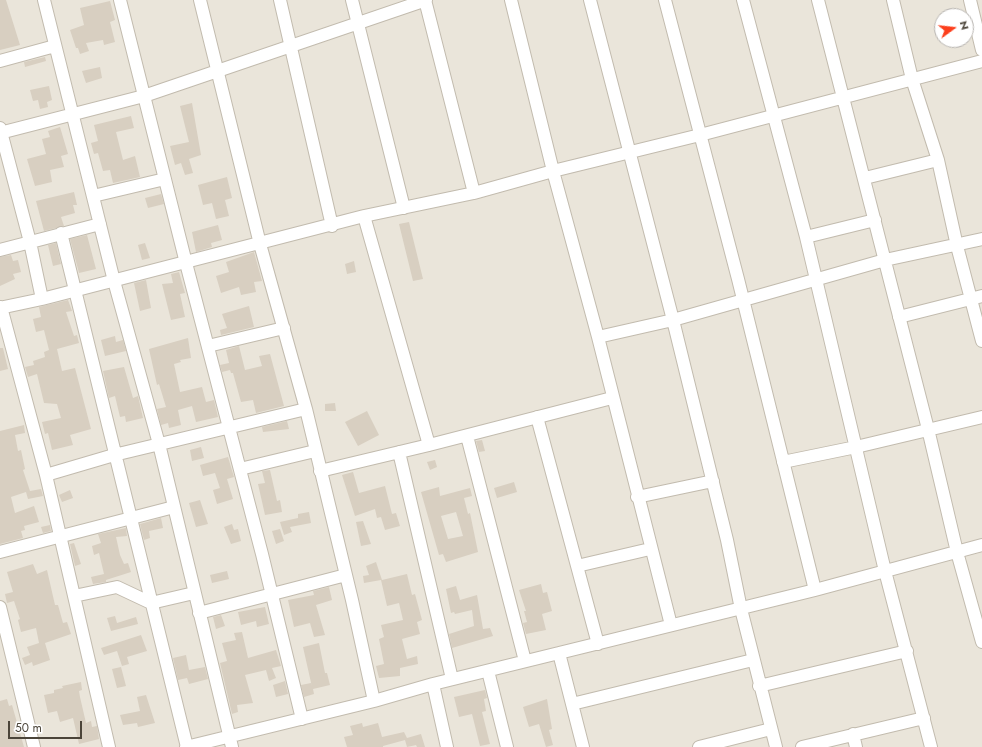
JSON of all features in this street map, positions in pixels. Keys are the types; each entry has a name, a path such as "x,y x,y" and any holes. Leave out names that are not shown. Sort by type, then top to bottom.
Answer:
{"street":[{"path":"44,0 114,281 159,444 231,741"},
{"path":"120,0 186,263 230,428 302,718"},
{"path":"200,0 260,244 306,409 346,575 374,701"},
{"path":"280,0 332,226"},
{"path":"352,0 404,208"},
{"path":"42,299 30,242 0,131 144,96 425,0 474,193"},
{"path":"511,0 553,171 598,337 650,549 672,625"},
{"path":"590,0 673,320 713,481 759,686 776,747"},
{"path":"665,0 744,301 815,590"},
{"path":"744,0 806,237 885,571 931,747"},
{"path":"818,0 842,97 865,178 928,429 957,552 981,634"},
{"path":"893,0 912,79 938,160 957,246 976,298 982,341"},
{"path":"970,0 982,50"},
{"path":"0,60 55,46"},
{"path":"109,747 46,475 1,307 42,299 186,263 332,226 364,216 474,193 553,171 700,135 982,61"},
{"path":"865,178 938,160"},
{"path":"92,196 165,179"},
{"path":"364,216 429,445"},
{"path":"806,237 875,220"},
{"path":"0,250 100,224"},
{"path":"61,233 76,290 114,455 132,518 186,747 231,741 302,718 374,701 432,684 741,609 982,545"},
{"path":"598,337 673,320 744,301 885,260 957,246 982,239"},
{"path":"900,317 976,298"},
{"path":"208,346 284,328"},
{"path":"320,471 467,436 612,398"},
{"path":"46,475 114,455 306,409"},
{"path":"537,417 598,644"},
{"path":"783,462 856,447 982,417"},
{"path":"467,436 525,661"},
{"path":"240,469 315,451"},
{"path":"399,452 452,679"},
{"path":"637,497 713,481"},
{"path":"0,552 174,507"},
{"path":"577,566 650,549"},
{"path":"200,613 346,575"},
{"path":"74,596 117,587 151,603 194,593"},
{"path":"0,607 34,747"},
{"path":"759,686 907,651"},
{"path":"559,653 583,747"},
{"path":"572,704 753,660"},
{"path":"488,670 507,747"},
{"path":"432,684 447,747"},
{"path":"802,747 924,718"},
{"path":"699,747 725,744 771,729"},
{"path":"853,734 856,747"}],"shaded area":[{"path":"0,0 982,0 982,747 0,747"}],"building":[{"path":"0,0 6,0 20,45 0,50"},
{"path":"110,1 115,20 110,22 115,42 104,45 103,40 86,43 89,51 80,54 78,48 76,48 70,30 84,25 80,8"},
{"path":"45,57 46,61 25,67 24,62"},
{"path":"100,67 102,78 86,83 82,71"},
{"path":"49,86 52,100 47,102 48,107 40,109 38,100 33,101 30,90"},
{"path":"192,103 201,155 189,159 193,173 185,175 181,163 175,165 170,146 189,142 180,106"},
{"path":"131,116 134,128 116,132 123,160 135,156 140,177 113,183 110,170 103,171 98,153 94,154 91,143 98,141 94,125"},
{"path":"60,127 68,154 61,156 64,167 50,170 52,182 35,186 27,159 46,154 42,139 50,137 48,131"},
{"path":"227,177 232,198 225,200 229,216 216,219 212,203 203,205 198,185"},
{"path":"74,192 77,205 73,205 75,213 61,217 64,226 44,231 36,201"},
{"path":"161,194 164,204 148,208 145,198"},
{"path":"409,222 423,279 413,281 399,224"},
{"path":"218,225 222,240 211,243 212,247 196,252 192,232"},
{"path":"87,235 96,269 79,273 70,239"},
{"path":"56,243 61,264 53,266 48,245"},
{"path":"145,243 150,258 142,260 138,245"},
{"path":"254,252 262,281 254,282 256,292 241,295 239,287 221,293 216,276 229,272 226,262"},
{"path":"11,255 13,261 18,260 21,272 13,274 15,279 0,286 0,257"},
{"path":"354,261 356,272 347,274 345,264"},
{"path":"179,272 185,293 180,294 185,317 171,320 162,284 173,283 171,274"},
{"path":"146,280 151,308 140,311 134,283"},
{"path":"68,300 72,311 66,312 74,336 77,335 79,343 57,349 62,371 75,368 91,429 70,435 73,445 52,450 48,433 45,434 42,422 61,418 57,404 44,403 37,374 28,377 25,367 34,365 33,361 45,357 44,352 49,350 44,330 36,332 33,319 41,317 39,307"},
{"path":"249,306 254,327 221,335 220,330 227,328 222,314"},
{"path":"115,336 116,342 123,340 126,351 105,356 101,340"},
{"path":"188,338 191,358 180,360 181,362 174,364 180,392 202,387 206,402 214,400 218,417 196,422 192,406 178,410 181,425 169,428 168,423 161,425 157,409 166,407 159,384 157,385 149,349"},
{"path":"239,346 245,370 262,366 259,356 270,354 284,406 256,413 253,400 241,402 233,373 231,373 230,370 222,372 220,365 229,363 226,350"},
{"path":"0,348 3,348 8,369 0,371"},
{"path":"124,367 133,398 138,396 143,418 126,422 125,416 120,417 115,396 109,398 103,371"},
{"path":"335,403 336,411 325,411 325,404"},
{"path":"367,411 379,435 358,446 345,422"},
{"path":"287,421 289,429 263,432 262,427"},
{"path":"24,425 25,433 15,435 18,451 21,450 25,469 23,470 30,491 41,489 43,496 28,499 26,492 11,497 15,513 34,506 39,522 24,526 25,530 21,531 23,538 0,544 0,431"},
{"path":"482,440 485,451 479,452 476,441"},
{"path":"201,447 204,458 192,461 190,450"},
{"path":"228,457 234,477 227,479 233,499 217,504 213,490 220,488 215,473 203,476 200,465"},
{"path":"435,460 437,467 430,470 427,462"},
{"path":"270,470 277,501 280,500 282,512 265,515 258,484 265,483 262,471"},
{"path":"353,472 359,493 385,486 392,514 396,513 400,526 385,530 381,517 377,518 375,509 355,516 342,475"},
{"path":"514,482 517,492 497,498 494,488"},
{"path":"439,487 440,496 470,488 472,496 464,498 468,514 470,513 478,552 446,562 443,554 439,555 421,492","holes":["456,512 463,536 448,539 441,516"]},
{"path":"70,490 73,498 62,502 59,495"},
{"path":"200,500 208,524 196,527 189,503"},
{"path":"309,512 311,523 290,527 292,532 284,535 280,522 298,518 298,514"},
{"path":"161,518 163,528 149,531 150,538 144,540 140,524"},
{"path":"363,521 371,544 361,546 356,522"},
{"path":"232,524 234,530 238,529 241,541 231,544 224,527"},
{"path":"50,525 51,531 43,533 41,527"},
{"path":"126,528 127,536 116,537 120,555 124,564 128,563 131,572 106,580 106,582 93,584 91,577 104,574 99,553 94,555 92,546 101,543 98,534"},
{"path":"280,529 284,541 276,544 272,531"},
{"path":"74,543 81,564 75,566 70,544"},
{"path":"376,562 382,580 407,574 412,595 415,594 422,620 417,622 420,634 402,639 407,659 417,656 418,664 400,668 400,676 379,678 376,666 384,664 379,639 384,637 381,625 403,620 399,603 387,606 381,580 364,583 363,576 369,575 366,566"},
{"path":"33,564 37,574 47,570 55,605 58,605 63,623 67,622 71,634 45,643 50,660 33,666 32,662 25,665 22,658 30,655 27,647 39,643 36,628 21,632 18,620 20,619 14,601 7,603 5,594 13,592 7,572"},
{"path":"227,571 229,579 212,583 210,575"},
{"path":"541,584 543,593 547,592 552,611 542,614 546,630 526,634 523,623 527,622 524,611 526,611 519,590"},
{"path":"456,586 460,600 477,595 483,629 490,628 493,636 452,648 449,634 474,626 472,610 455,614 454,612 451,613 446,589"},
{"path":"329,587 332,600 316,605 325,635 314,637 310,623 294,627 288,600 314,595 313,591"},
{"path":"265,607 269,624 257,627 256,621 241,625 238,612"},
{"path":"221,615 225,626 216,629 213,617"},
{"path":"115,616 117,623 136,617 138,624 111,631 107,618"},
{"path":"242,632 248,658 276,650 281,666 272,668 276,678 269,681 266,670 245,675 253,703 237,705 238,712 232,714 220,663 227,661 222,643 236,640 234,633"},
{"path":"141,635 147,651 127,657 129,664 122,666 117,651 104,655 101,648"},
{"path":"319,643 325,673 327,673 330,685 313,689 314,694 304,697 301,685 311,683 312,687 303,647"},
{"path":"186,655 189,670 205,667 208,679 189,684 187,678 178,680 173,658"},
{"path":"121,667 126,686 117,688 112,669"},
{"path":"285,681 288,694 276,697 273,685"},
{"path":"81,682 82,690 79,691 86,723 91,721 92,727 97,726 99,739 79,744 73,718 60,722 57,711 48,713 44,695 54,693 54,690 63,688 62,686"},
{"path":"485,690 487,698 484,699 486,711 482,712 490,744 480,746 472,714 459,717 454,697"},
{"path":"146,695 155,723 138,727 137,723 123,725 120,715 140,711 137,697"},
{"path":"7,699 9,706 12,705 24,747 0,747 0,701"},
{"path":"547,699 552,729 549,730 553,745 546,747 539,724 529,727 523,707"},
{"path":"362,723 363,727 378,723 382,737 404,732 407,738 421,734 425,747 417,747 416,745 407,747 405,740 383,747 347,747 344,737 353,735 350,726"}]}
